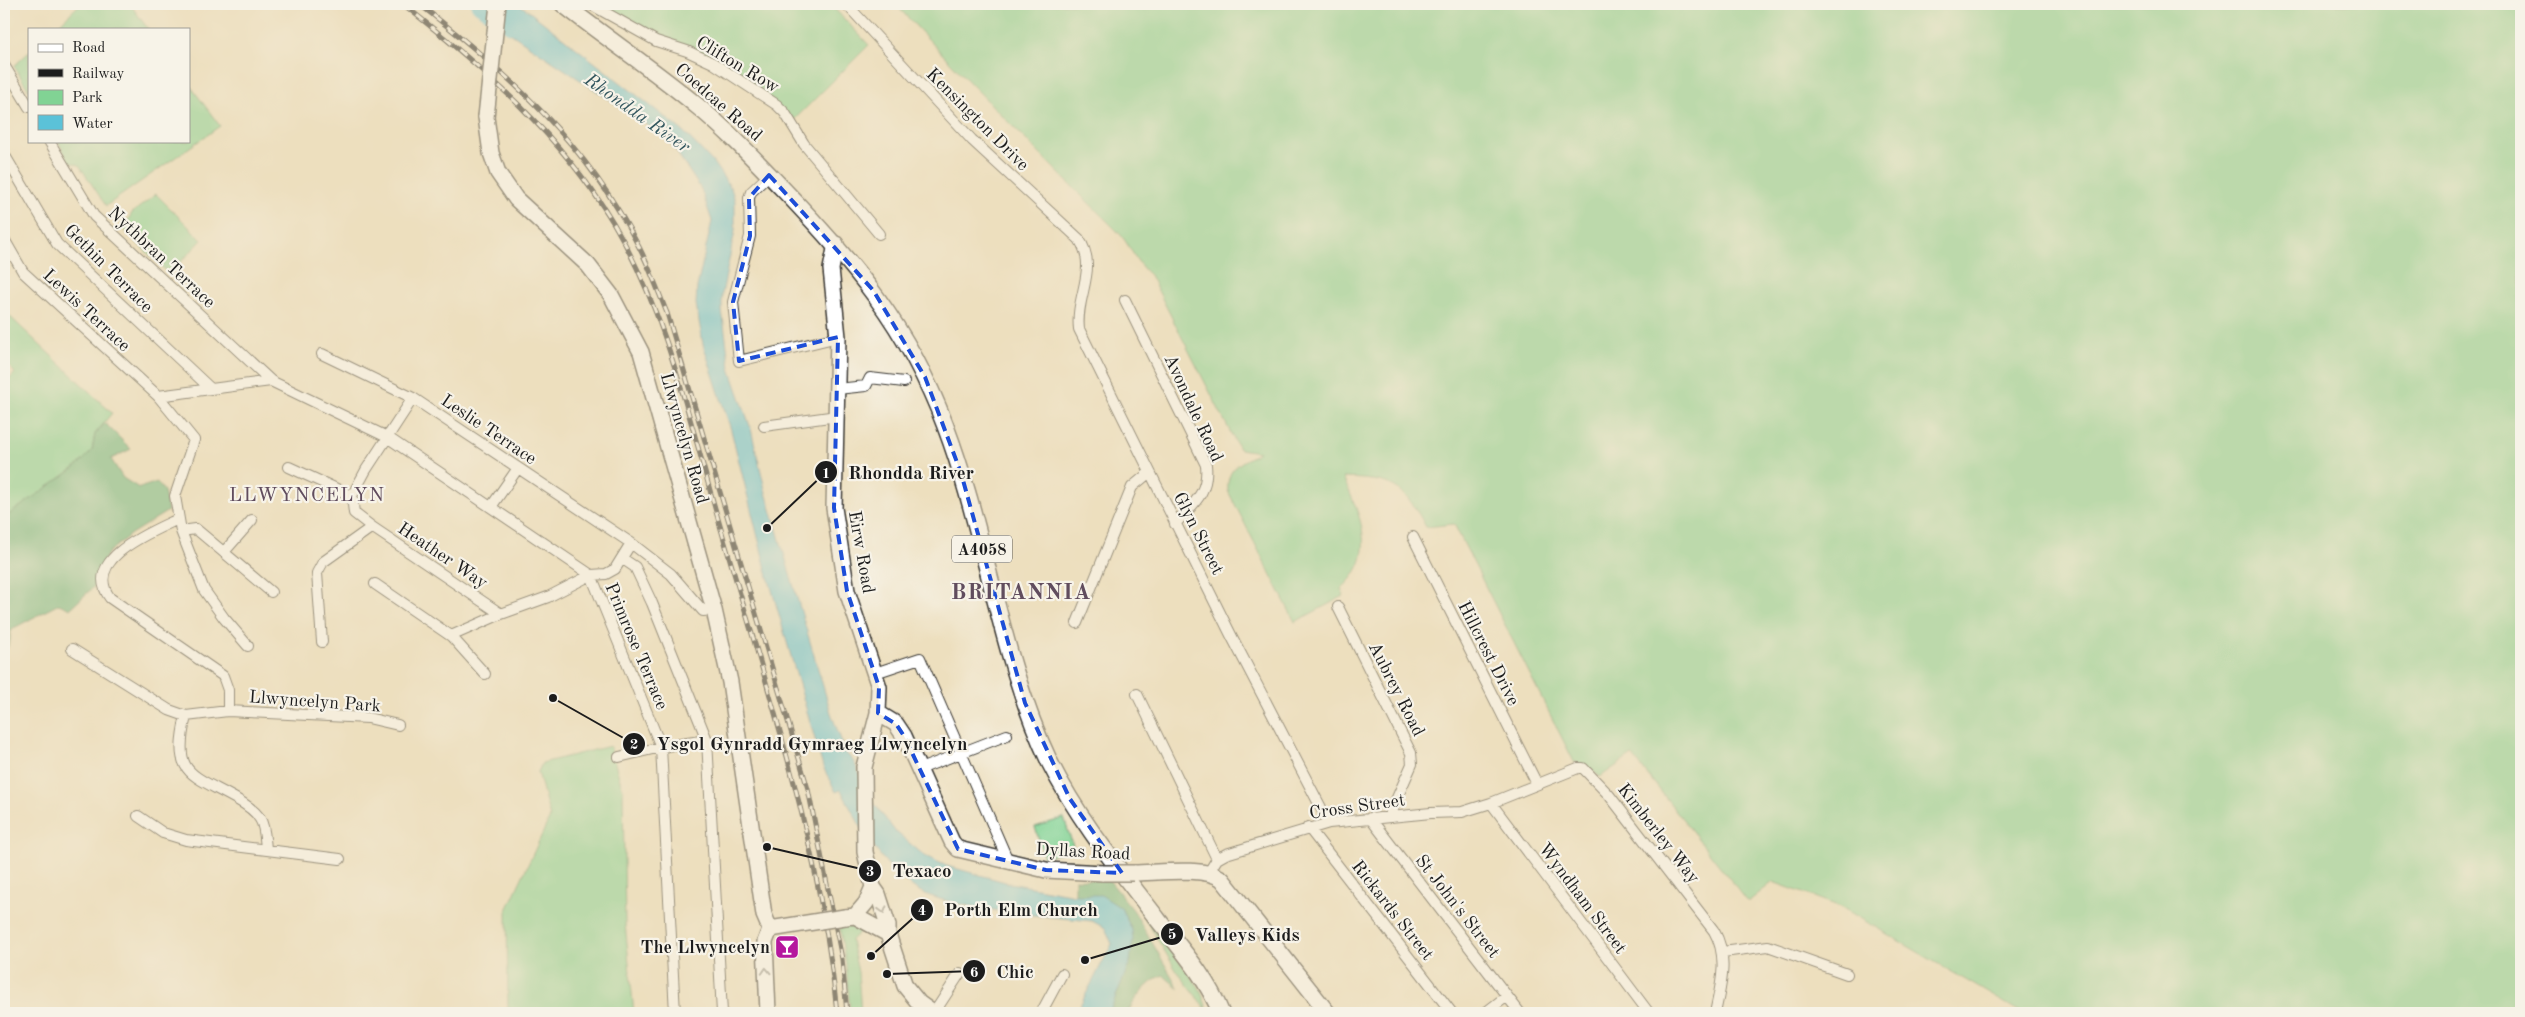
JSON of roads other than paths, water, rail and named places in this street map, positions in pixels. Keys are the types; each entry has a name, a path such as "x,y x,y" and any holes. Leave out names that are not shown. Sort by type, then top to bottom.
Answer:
{"main road":[{"name":"Llwyncelyn Road","path":"498,4 486,117 491,153 498,173 512,193 588,265 611,295 641,352 714,610 730,682 764,916 770,929"},
{"name":"Coedcae Road","path":"562,4 698,106 734,138 836,244"},
{"name":"Eirw Road","path":"836,244 831,269 838,337 834,508 848,591 875,672 878,687 878,713 864,767 864,841 873,887 881,901 888,925 888,934 906,986 916,1008 934,1013"},
{"name":"A4058","path":"836,244 873,290 902,334 932,393 961,473 1024,703 1051,764 1070,799 1096,839 1200,973 1221,1013"},
{"path":"878,713 896,724 920,769"},
{"name":"Dyllas Road","path":"920,769 958,849 1009,863 1046,870 1134,873 1209,872"},
{"path":"1209,872 1222,879 1328,1013"},
{"path":"768,1013 765,942 770,929 850,916 866,903 873,887"},
{"path":"850,916 888,934"}],"street":[{"name":"Clifton Row","path":"590,4 656,41 687,51 712,63 777,105 804,144 879,234"},
{"name":"Kensington Drive","path":"848,8 972,140 1079,238 1086,250"},
{"path":"4,65 28,105"},
{"name":"Nythbran Terrace","path":"50,142 94,216 271,381"},
{"name":"Gethin Terrace","path":"4,154 57,244 212,389"},
{"path":"769,175 751,192 749,198 750,236 733,302 739,361 838,337"},
{"name":"Lewis Terrace","path":"4,239 23,272 158,396 194,440 175,496 178,519"},
{"name":"Glyn Street","path":"1086,250 1089,263 1078,316 1079,328 1328,823"},
{"name":"Avondale Road","path":"1125,300 1206,465 1208,479 1202,494 1176,524"},
{"name":"Leslie Terrace","path":"322,354 414,398 631,544 671,574 704,611 714,610"},
{"path":"838,389 866,386 870,378 904,382"},
{"path":"158,396 271,381"},
{"name":"Primrose Terrace","path":"271,381 387,438 591,575 593,585 661,747 675,1013"},
{"path":"289,466 352,496 414,398"},
{"path":"764,426 837,416"},
{"path":"491,507 518,468"},
{"path":"1077,623 1132,487 1150,472"},
{"name":"Heather Way","path":"352,496 354,513 372,528 501,614"},
{"path":"178,519 204,590 224,618 248,646"},
{"name":"Llwyncelyn Park","path":"178,519 133,540 117,554 103,574 104,590 110,598 223,676 228,690 228,711"},
{"path":"224,552 252,520"},
{"path":"322,642 317,573 324,562 372,528"},
{"path":"181,531 196,529 271,592"},
{"name":"Hillcrest Drive","path":"1413,538 1537,784"},
{"path":"451,636 501,614 548,597 591,575 606,574 615,569 631,544"},
{"path":"623,559 635,567 652,603 707,740 722,1013"},
{"path":"375,584 451,636 485,674"},
{"name":"Aubrey Road","path":"1338,606 1411,753 1412,764 1389,816"},
{"name":"Llwyncelyn Park","path":"72,649 169,710 186,716 228,711 368,718 398,725"},
{"path":"875,672 920,658 1009,863"},
{"path":"1137,694 1217,859 1209,872"},
{"path":"186,716 180,742 181,757 189,772 248,805 261,820 266,849"},
{"path":"920,769 1007,735"},
{"path":"619,757 661,747 707,740"},
{"name":"Kimberley Way","path":"1491,803 1578,768 1583,768 1598,781 1714,931 1723,952 1721,984 1714,1013"},
{"name":"Cross Street","path":"1217,859 1308,827 1389,816 1462,812 1491,803"},
{"name":"Wyndham Street","path":"1491,803 1649,1013"},
{"path":"138,816 163,833 186,840 340,859"},
{"name":"St John's Street","path":"1370,818 1520,1013"},
{"name":"Rickards Street","path":"1308,827 1452,1013"},
{"path":"1723,952 1768,946 1847,974"},
{"path":"934,1013 960,973"},
{"path":"1042,1013 1062,974"},
{"path":"1485,1013 1507,996"}],"water":[{"path":"508,4 518,4 526,9 683,131 712,161 731,188 735,201 735,231 722,294 722,310 730,368 751,429 765,489 831,713 846,753 854,762 873,802 895,831 925,856 947,866 1009,883 1075,895 1101,895 1121,908 1132,930 1133,939 1130,962 1109,1013 1076,1013 1112,944 1105,928 1092,921 974,907 930,896 916,889 881,857 841,790 836,792 823,767 767,573 731,430 703,344 696,304 697,287 712,221 701,189 668,139 504,29"}],"waterway":[{"name":"Rhondda River","path":"480,4 511,24"}],"railway":[{"path":"403,4 491,78 545,132 570,161 614,224 633,259 649,296 664,334 688,412 790,768 819,890 837,1013"},
{"path":"419,4 514,84 570,143 595,175 618,210 650,271 667,313 808,789 842,959 847,1013"}],"place":[{"name":"Rhondda River","path":"767,528"},
{"name":"Ysgol Gynradd Gymraeg Llwyncelyn","path":"553,698"},
{"name":"Texaco","path":"767,847"},
{"name":"The Llwyncelyn","path":"787,947"},
{"name":"Porth Elm Church","path":"871,956"},
{"name":"Valleys Kids","path":"1085,960"},
{"name":"Chic","path":"887,974"}],"district":[{"name":"LLWYNCELYN","path":"307,494"},
{"name":"BRITANNIA","path":"1021,591"}]}
